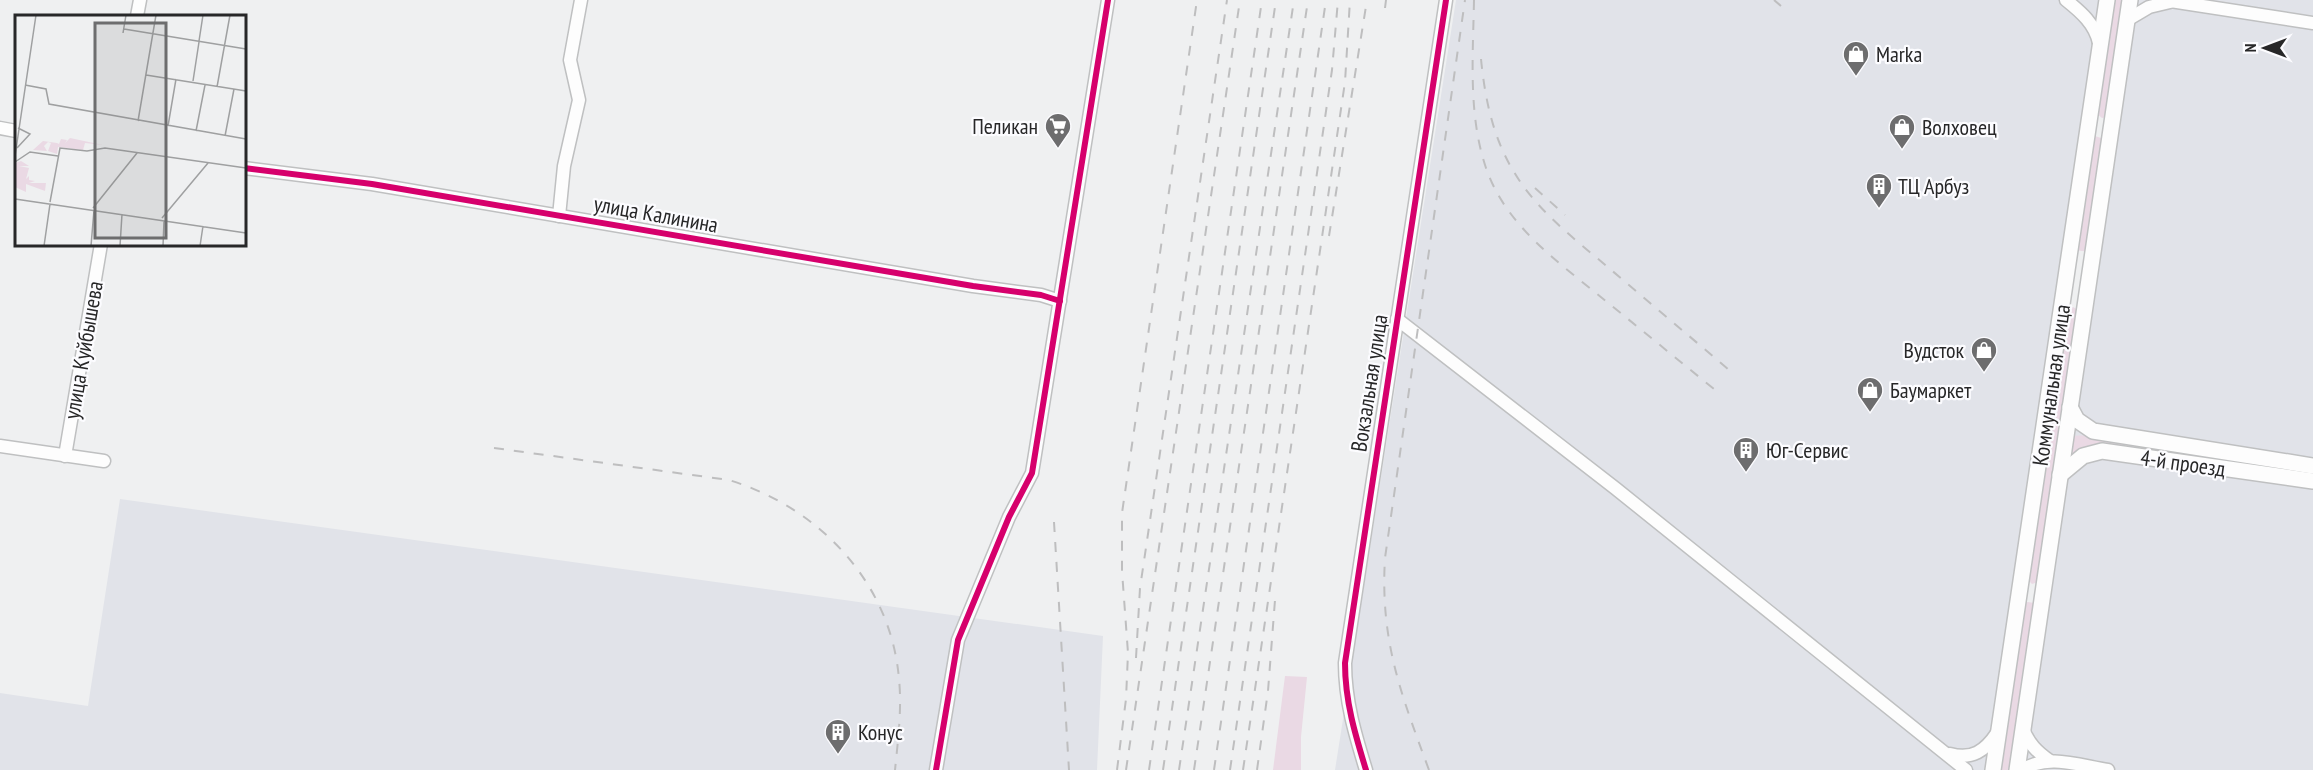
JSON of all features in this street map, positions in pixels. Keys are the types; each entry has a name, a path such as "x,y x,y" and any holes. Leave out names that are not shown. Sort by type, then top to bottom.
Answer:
{"main road":[{"name":"Коммунальная улица","path":"1993,770 2107,0"},
{"name":"Коммунальная улица","path":"2017,770 2130,0"},
{"path":"2090,118 2093,124 2101,128 2113,120"},
{"path":"2086,143 2091,136 2098,133 2107,138 2109,144"},
{"path":"2064,300 2086,303"},
{"name":"4-й проезд","path":"2070,407 2077,420 2093,431 2313,466"},
{"name":"4-й проезд","path":"2061,475 2083,456 2102,451 2313,481"},
{"path":"2020,591 2043,594"}],"street":[{"path":"137,15 140,0"},
{"path":"559,216 564,166 579,100 570,60 581,0"},
{"path":"936,770 958,640 1009,517 1032,473 1108,0"},
{"name":"Вокзальная улица","path":"1366,770 1348,708 1345,663 1446,0"},
{"path":"2066,0 2089,20 2097,33 2100,47"},
{"path":"2127,20 2149,7 2167,1 2313,23"},
{"path":"0,128 15,131"},
{"name":"улица Калинина","path":"246,168 372,184 1041,295 1059,301"},
{"name":"улица Куйбышева","path":"65,456 101,246"},
{"path":"1397,319 1615,488 1966,770"},
{"path":"0,446 104,461"},
{"path":"2023,728 2028,741 2035,750 2050,761"},
{"path":"1947,753 1958,756 1974,755 1989,744 2000,729"},
{"path":"2023,770 2035,763 2050,761 2108,770"}],"shaded area":[{"path":"1456,0 2105,0 1989,770 1335,770"},
{"path":"2111,0 2126,0 2106,117 2102,118 2096,113"},
{"path":"2137,0 2313,0 2313,770 2024,770"},
{"path":"2095,136 2104,139 2089,252 2075,250 2092,138"},
{"path":"2073,307 2078,310 2038,582 2032,584 2028,580 2068,308"},
{"path":"2090,435 2313,473 2107,443 2084,449 2067,460 2071,436"},
{"path":"120,499 1103,636 1097,770 0,770 0,693 88,706"},
{"path":"2024,603 2034,603 2014,770 1999,770"},
{"path":"1285,676 1307,677 1301,737 1301,770 1273,770"}],"railway":[{"path":"1117,770 1126,699 1128,653 1122,571 1122,513 1197,0"},
{"path":"1136,658 1140,588 1227,0"},
{"path":"1126,770 1240,0"},
{"path":"1149,770 1262,0"},
{"path":"1163,770 1276,0"},
{"path":"1179,770 1294,0"},
{"path":"1194,770 1308,0"},
{"path":"1214,770 1326,0"},
{"path":"1230,770 1332,70 1338,0"},
{"path":"1243,770 1345,82 1350,0"},
{"path":"1329,236 1367,0"},
{"path":"1385,8 1386,0"},
{"path":"1429,770 1401,691 1389,642 1384,588 1385,558 1465,0"},
{"path":"1474,0 1473,85 1476,127 1486,168 1495,189 1507,208 1537,243 1714,389"},
{"path":"1774,0 1781,6"},
{"path":"1481,59 1495,132 1514,172 1534,200 1571,236 1728,369"},
{"path":"1535,188 1565,215"},
{"path":"494,448 729,480 793,509 821,530 845,554 866,581 882,611 893,644 900,702 895,770"},
{"path":"1054,522 1069,770"},
{"path":"1257,770 1268,691 1275,600"}],"cycle path":[{"path":"936,770 958,640 1009,517 1032,473 1108,0"},
{"path":"1366,770 1349,704 1345,663 1446,0"},
{"path":"246,168 372,184 973,286 1041,295 1060,301"}],"place":[{"name":"Marka","path":"1856,77"},
{"name":"Пеликан","path":"1058,149"},
{"name":"Волховец","path":"1902,150"},
{"name":"ТЦ Арбуз","path":"1879,209"},
{"name":"Вудсток","path":"1984,373"},
{"name":"Баумаркет","path":"1870,413"},
{"name":"Юг-Сервис","path":"1746,473"},
{"name":"Конус","path":"838,755"}]}
